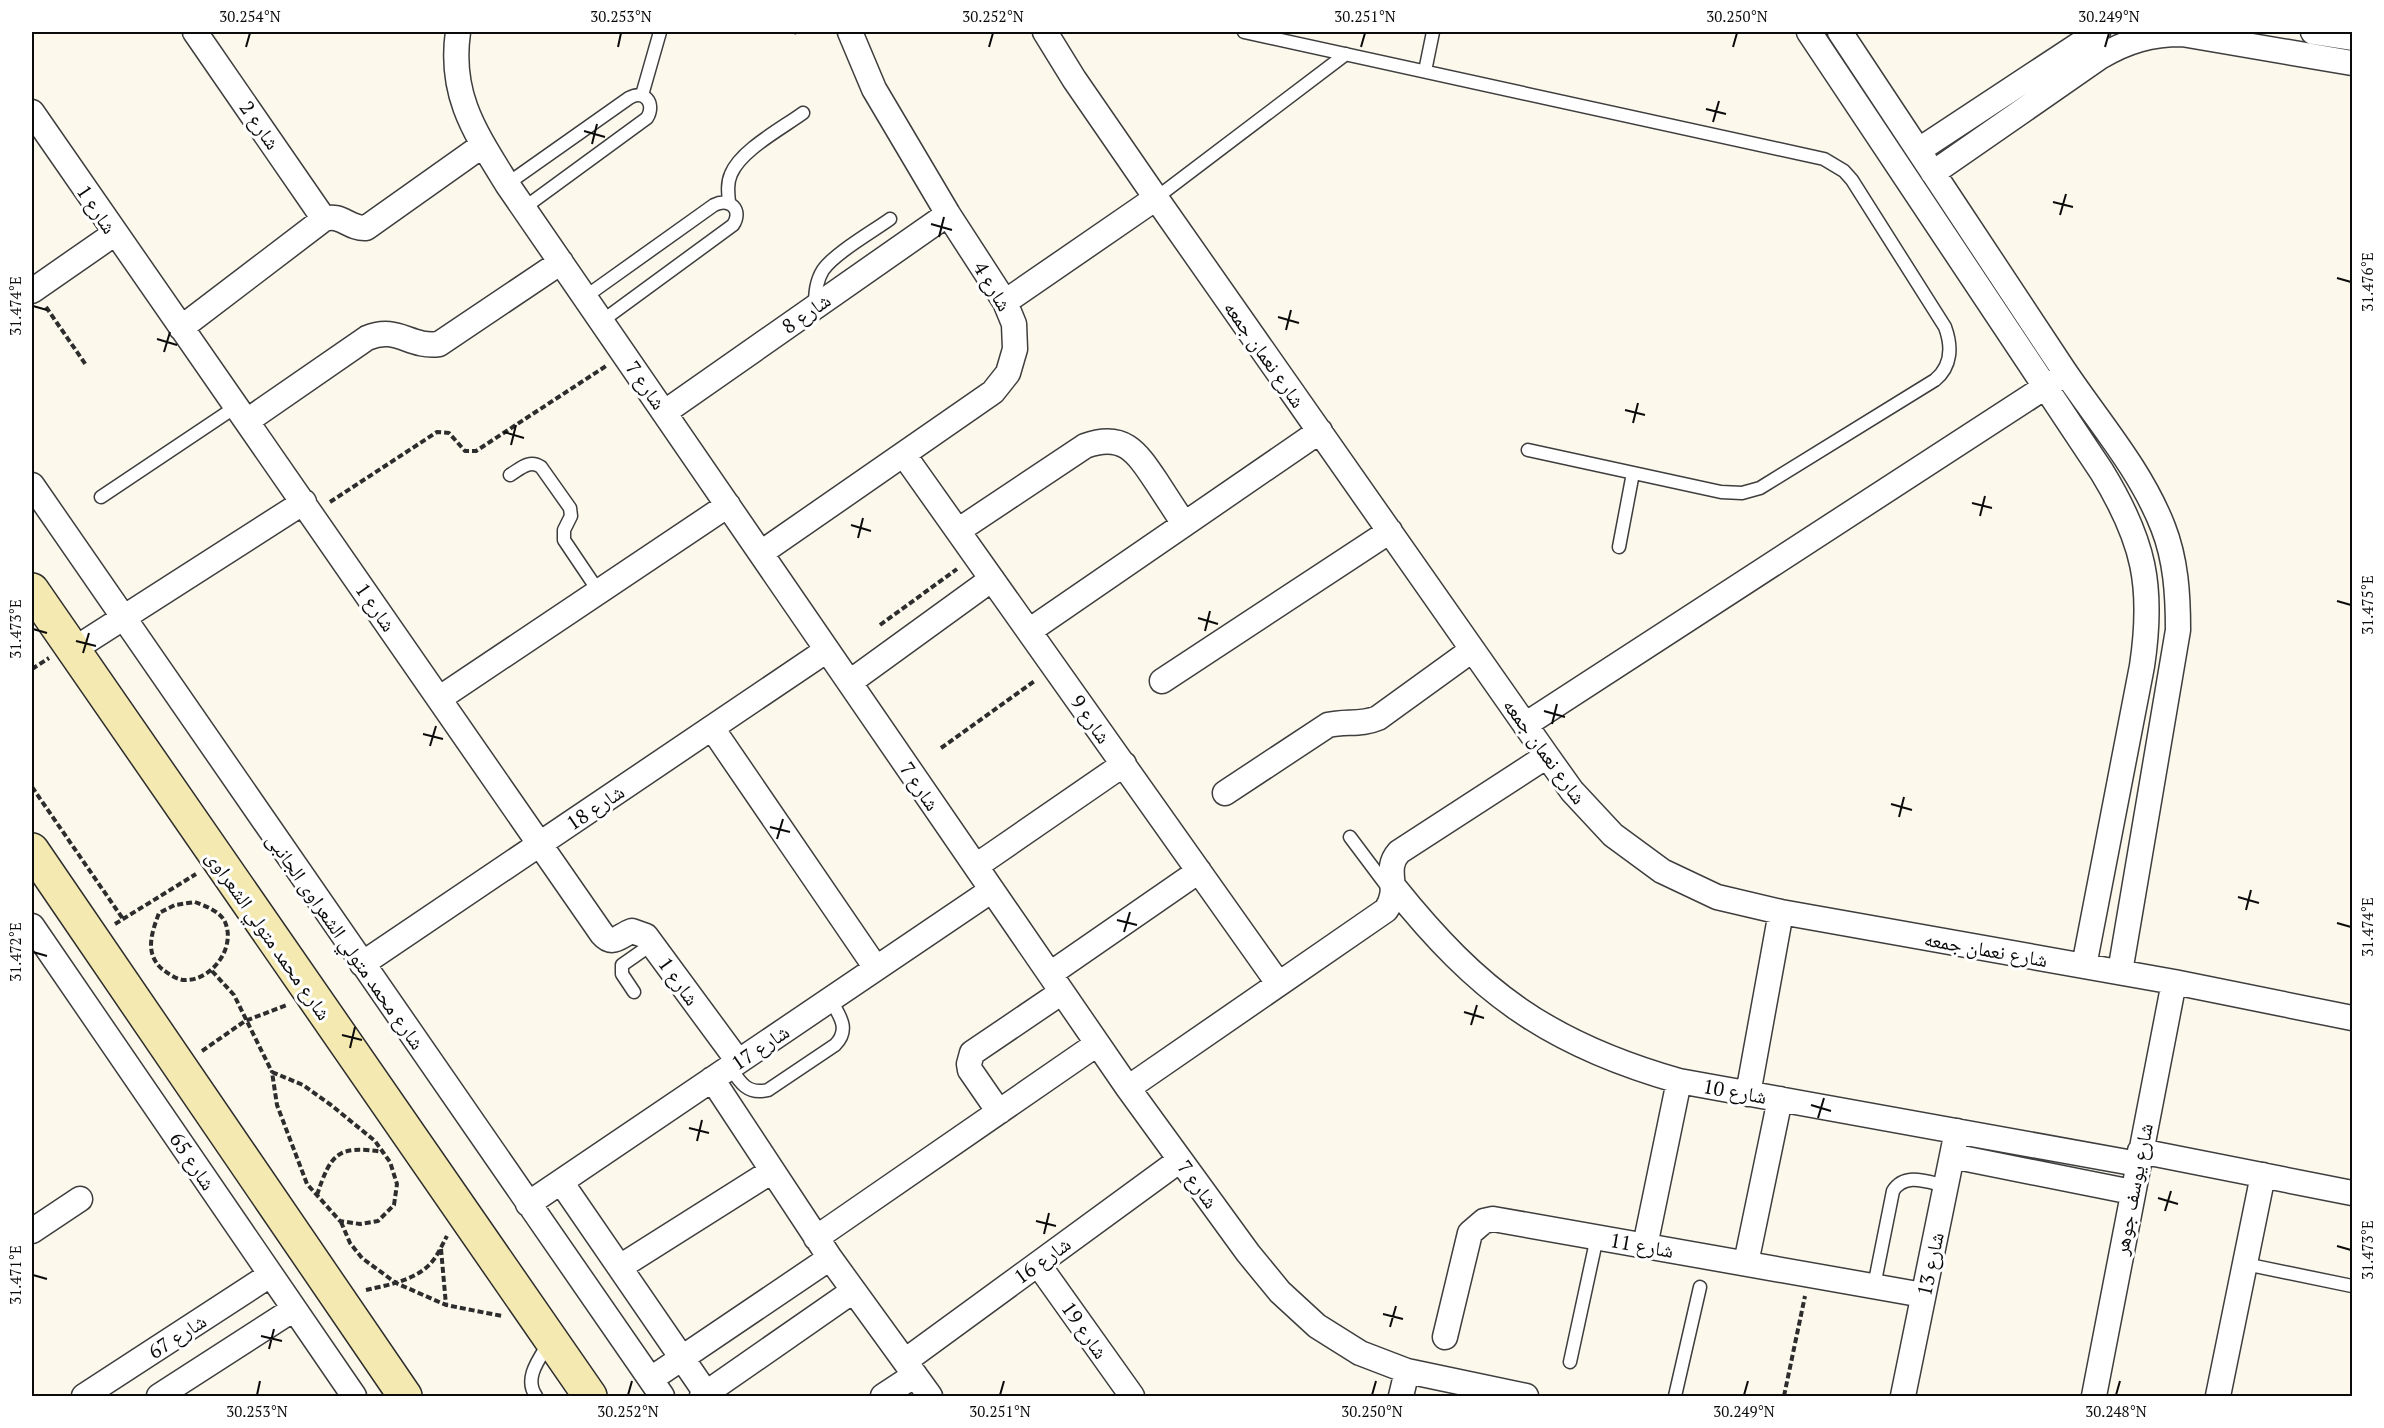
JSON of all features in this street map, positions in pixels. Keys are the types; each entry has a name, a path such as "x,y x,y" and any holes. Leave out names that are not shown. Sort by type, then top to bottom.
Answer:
{"street":[{"name":"شارع 2","path":"195,32 324,219"},
{"name":"شارع 7","path":"458,32 456,64 459,92 483,145 507,184 1097,1044 1180,1160 1280,1292 1317,1326 1360,1353 1407,1371 1481,1392 1526,1396"},
{"name":"شارع 4","path":"761,553 993,392 1008,373 1015,349 1014,324 1005,302 948,214 874,89 850,32"},
{"name":"شارع نعمان جمعه","path":"1045,32 1074,79 1156,198 1525,725 1572,791 1613,835 1662,871 1717,897 1781,912 2174,982 2352,1018"},
{"path":"1809,32 2123,507 2138,545 2146,585 2148,626 2084,966"},
{"path":"1840,32 2066,374 2133,468 2164,529 2173,562 2178,596 2178,630 2120,972"},
{"path":"1919,150 2098,32"},
{"path":"2313,32 2352,38"},
{"path":"1933,173 2100,57 2139,38 2160,34 2182,34 2352,63"},
{"name":"شارع 1","path":"32,112 114,234 308,508 605,937 613,941 627,933 637,931 646,936 652,944 727,1069 772,1171 853,1291 930,1396"},
{"path":"1882,142 1903,127"},
{"path":"182,328 324,219 336,217 356,227 366,228 483,145"},
{"path":"1005,302 1156,198"},
{"name":"شارع 8","path":"665,412 948,214"},
{"path":"32,290 114,234"},
{"path":"242,414 367,338 387,333 417,344 439,344 561,262"},
{"path":"1525,725 2066,374"},
{"path":"1029,631 1320,431"},
{"path":"959,530 1085,446 1099,441 1114,441 1128,446 1139,456 1184,524"},
{"name":"شارع 9","path":"904,455 1278,983"},
{"name":"شارع محمد متولي الشعراوى الجانبى","path":"32,485 122,619 657,1388"},
{"path":"440,698 728,505"},
{"path":"73,650 308,508"},
{"path":"1162,681 1390,531"},
{"path":"849,682 992,579"},
{"name":"شارع محمد متولي الشعراوى","path":"32,591 590,1396"},
{"name":"شارع 18","path":"362,964 827,650"},
{"path":"1225,793 1328,725 1345,722 1362,723 1378,718 1473,650"},
{"path":"712,728 876,968"},
{"path":"1128,1088 1386,910 1394,891 1392,862 1399,852 1547,756"},
{"path":"976,866 1124,764"},
{"path":"32,850 405,1396"},
{"path":"999,1112 970,1070 972,1053 1056,983 1199,871"},
{"name":"شارع 17","path":"528,1204 992,890"},
{"name":"شارع 10","path":"1394,891 1451,954 1479,980 1516,1009 1565,1039 1608,1059 1678,1081 1748,1094 1957,1131 2263,1175 2352,1193"},
{"path":"1748,1094 1781,912"},
{"name":"شارع 65","path":"32,926 354,1396"},
{"name":"شارع يوسف جوهر","path":"2094,1396 2174,982"},
{"path":"816,1238 1097,1044"},
{"path":"1645,1246 1678,1081"},
{"path":"1746,1263 1780,1099"},
{"name":"شارع 13","path":"1903,1396 1957,1131"},
{"path":"1952,1156 2132,1192"},
{"name":"شارع 16","path":"883,1396 910,1368 1038,1264 1180,1160"},
{"path":"620,1267 772,1171"},
{"path":"2218,1396 2263,1175"},
{"path":"561,1182 682,1358 705,1396 853,1291"},
{"path":"32,1231 80,1199"},
{"name":"شارع 11","path":"1445,1337 1470,1233 1484,1221 1493,1219 1923,1295"},
{"path":"657,1388 682,1358 830,1258"},
{"name":"شارع 19","path":"1038,1264 1132,1396"},
{"name":"شارع 67","path":"84,1396 270,1275"},
{"name":"شارع 67","path":"159,1396 294,1309"},
{"path":"1401,1396 1407,1371"}],"lane":[{"path":"642,95 660,32"},
{"path":"1244,32 1824,159 1839,167 1852,180 1945,327 1950,342 1947,364 1942,374 1760,488 1742,493 1721,492 1528,450"},
{"path":"1425,71 1433,32"},
{"path":"1156,198 1346,54"},
{"path":"507,184 629,98 642,95 648,99 651,112 647,118 524,208"},
{"path":"729,202 730,176 736,164 745,154 803,113"},
{"path":"585,297 714,205 729,202 734,206 737,219 733,225 602,321"},
{"path":"816,307 818,281 824,270 833,260 890,219"},
{"path":"101,497 242,414"},
{"path":"510,475 528,464 535,463 541,467 570,508 571,516 564,530 564,540 598,592"},
{"path":"1619,548 1633,473"},
{"path":"1350,837 1394,891"},
{"path":"634,992 622,974 622,965 652,944"},
{"path":"727,1069 742,1085 754,1091 768,1090 835,1045 840,1040 844,1028 830,999"},
{"path":"1874,1286 1893,1191 1896,1186 1900,1182 1911,1179 1946,1186"},
{"path":"1570,1362 1597,1237"},
{"path":"2245,1264 2352,1286"},
{"path":"1676,1396 1700,1287"},
{"path":"536,1396 532,1390 531,1377 551,1340"}],"path":[{"path":"32,290 86,365"},
{"path":"308,508 436,432 449,434 465,451 477,451 625,354"},
{"path":"880,625 976,555"},
{"path":"941,748 1054,666"},
{"path":"32,787 123,919"},
{"path":"91,937 217,860"},
{"path":"195,902 214,910 225,922 228,941 221,959 212,971 187,980 171,976 157,965 150,951 152,931 159,913 175,904 195,902"},
{"path":"212,971 234,995 245,1022 272,1072 277,1105 307,1184 340,1221 350,1243 362,1258 396,1283 446,1305 502,1316"},
{"path":"196,1055 245,1022 289,1004"},
{"path":"272,1072 303,1084 331,1105 375,1141 390,1162 397,1184 394,1205 378,1221 360,1224 340,1221"},
{"path":"317,1196 324,1174 334,1157 348,1149 383,1152"},
{"path":"360,1292 396,1283 420,1273 432,1263 448,1236"},
{"path":"441,1247 446,1305"},
{"path":"1784,1396 1809,1275"}]}
